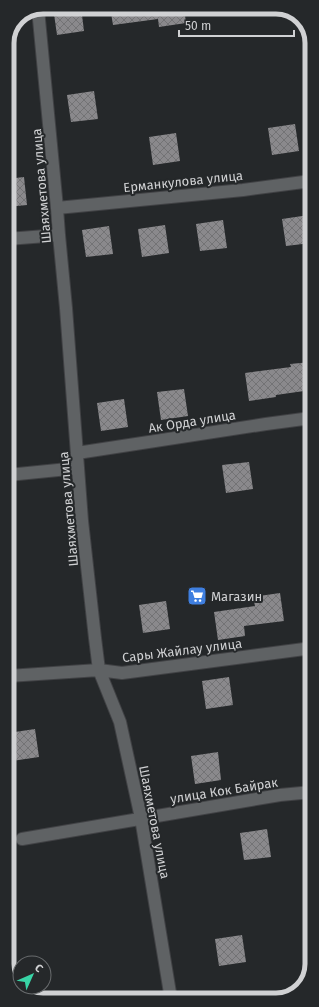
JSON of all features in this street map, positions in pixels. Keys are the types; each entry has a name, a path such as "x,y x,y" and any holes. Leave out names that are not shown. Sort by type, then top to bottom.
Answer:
{"street":[{"name":"Шаяхметова улица","path":"39,15 66,308 83,529 99,670 120,722 141,818 170,993"},
{"name":"Ерманкулова улица","path":"57,208 243,190 305,182"},
{"path":"14,239 59,236"},
{"name":"Ак Орда улица","path":"77,453 305,419"},
{"path":"14,474 78,468"},
{"name":"Сары Жайлау улица","path":"14,676 99,670 122,673 305,649"},
{"name":"улица Кок Байрак","path":"22,838 280,795 305,793"}],"building":[{"path":"54,14 82,14 84,31 57,35"},
{"path":"111,14 190,14 185,15 186,23 159,27 158,19 113,25"},
{"path":"94,91 98,119 71,122 67,95"},
{"path":"295,124 299,151 272,155 268,128"},
{"path":"176,133 180,161 153,165 149,137"},
{"path":"24,177 27,205 14,206 14,178"},
{"path":"305,216 305,244 286,246 282,219"},
{"path":"223,220 227,248 200,251 196,224"},
{"path":"165,225 169,253 142,257 138,229"},
{"path":"109,226 113,254 86,257 82,230"},
{"path":"305,363 305,391 249,401 245,373 291,367 290,364"},
{"path":"184,389 188,416 161,420 157,392"},
{"path":"124,399 128,427 101,431 97,403"},
{"path":"249,462 253,489 226,493 222,465"},
{"path":"280,593 284,621 244,626 245,636 218,640 214,612 255,606 253,597"},
{"path":"166,601 170,629 143,633 139,605"},
{"path":"229,677 233,705 206,709 202,681"},
{"path":"35,729 39,757 14,761 14,732"},
{"path":"218,752 221,780 195,784 191,756"},
{"path":"267,829 271,857 244,860 240,833"},
{"path":"242,935 246,962 219,966 215,939"}],"place":[{"name":"Магазин","path":"197,596"}]}
